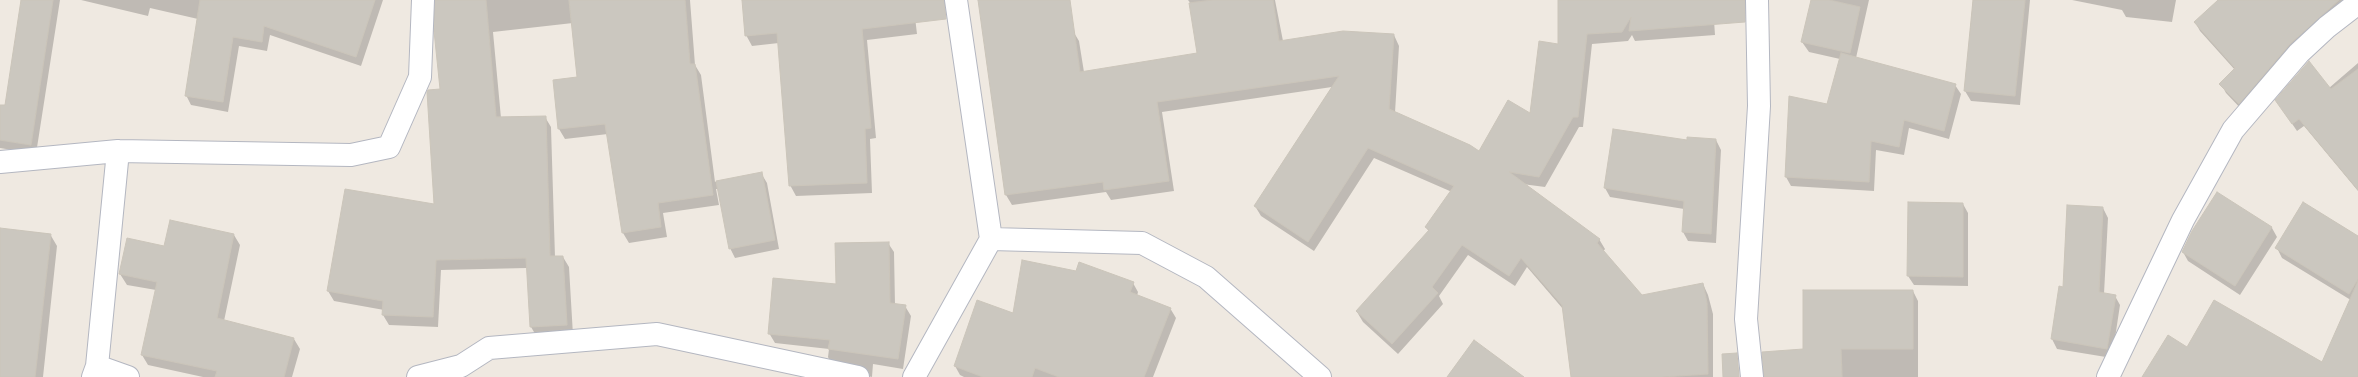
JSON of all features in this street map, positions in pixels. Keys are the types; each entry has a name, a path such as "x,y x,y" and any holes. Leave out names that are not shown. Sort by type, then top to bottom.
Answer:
{"street":[{"path":"0,162 118,151 351,155 389,147 420,77 423,0"},
{"path":"914,377 991,239 956,0"},
{"path":"1752,377 1746,319 1759,106 1757,0"},
{"path":"2108,377 2183,220 2233,130 2299,53 2327,27 2358,3"},
{"path":"118,151 95,372 128,377"},
{"path":"991,239 1142,243 1206,276 1320,377"},
{"path":"418,377 461,366 488,348 657,334 858,377"}],"building":[{"path":"21,0 53,0 31,145 0,140 0,105 5,105"},
{"path":"200,0 375,0 356,57 264,26 262,42 233,37 223,102 185,96"},
{"path":"435,0 486,0 496,117 546,116 550,256 563,256 567,325 530,327 526,258 436,260 433,317 382,315 383,301 327,291 345,189 434,204 427,92 428,90 440,89 434,31"},
{"path":"569,0 685,0 690,64 695,64 713,195 658,203 661,227 622,233 605,124 558,129 553,80 577,77"},
{"path":"742,0 944,0 946,19 862,29 871,128 865,129 867,183 789,186 777,33 745,36"},
{"path":"978,0 1070,0 1080,72 1197,53 1189,3 1213,0 1273,0 1279,41 1343,31 1394,34 1389,109 1470,145 1479,151 1508,100 1530,113 1539,41 1558,44 1558,0 1745,0 1745,22 1629,31 1631,17 1622,32 1587,34 1578,117 1573,117 1539,177 1509,172 1600,239 1597,243 1642,295 1703,283 1707,303 1708,374 1662,377 1571,377 1562,305 1521,258 1509,276 1462,245 1432,287 1438,293 1392,344 1356,311 1429,230 1425,227 1454,186 1368,148 1308,242 1254,206 1339,76 1157,102 1169,181 1104,190 1103,182 1005,195"},
{"path":"1811,0 1829,0 1860,7 1850,53 1801,42"},
{"path":"1973,0 2025,0 2015,96 1964,91"},
{"path":"2218,0 2339,0 2290,44 2239,104 2219,84 2235,68 2194,22"},
{"path":"1841,53 1956,84 1944,131 1904,120 1899,147 1871,141 1869,182 1785,177 1789,96 1827,104"},
{"path":"2309,61 2331,89 2358,69 2358,190 2299,119 2292,124 2275,100"},
{"path":"1613,129 1687,140 1687,137 1716,139 1711,234 1682,232 1684,201 1604,188"},
{"path":"762,172 775,240 729,249 716,181"},
{"path":"2217,192 2272,227 2235,286 2182,252 2192,231"},
{"path":"1908,202 1963,203 1963,277 1907,276"},
{"path":"2303,202 2358,236 2358,279 2349,294 2275,248"},
{"path":"2067,205 2103,207 2099,292 2116,295 2107,349 2051,339 2059,286 2063,287"},
{"path":"170,220 234,234 217,318 294,338 284,377 215,377 217,371 141,355 157,282 119,274 127,238 164,246"},
{"path":"0,228 51,234 35,377 0,377"},
{"path":"889,242 890,303 906,305 898,359 828,349 830,340 768,334 773,278 836,284 835,243"},
{"path":"1022,260 1076,271 1079,262 1134,282 1130,292 1171,308 1144,377 1059,377 1035,368 1032,377 983,377 954,366 977,300 1013,313"},
{"path":"2358,281 2358,377 2142,377 2168,335 2187,347 2214,300 2322,362"},
{"path":"1803,290 1913,290 1913,349 1841,349 1842,377 1764,377 1762,352 1803,349"},
{"path":"1474,340 1524,377 1447,377"},
{"path":"1737,353 1739,377 1723,377 1722,354"}]}
